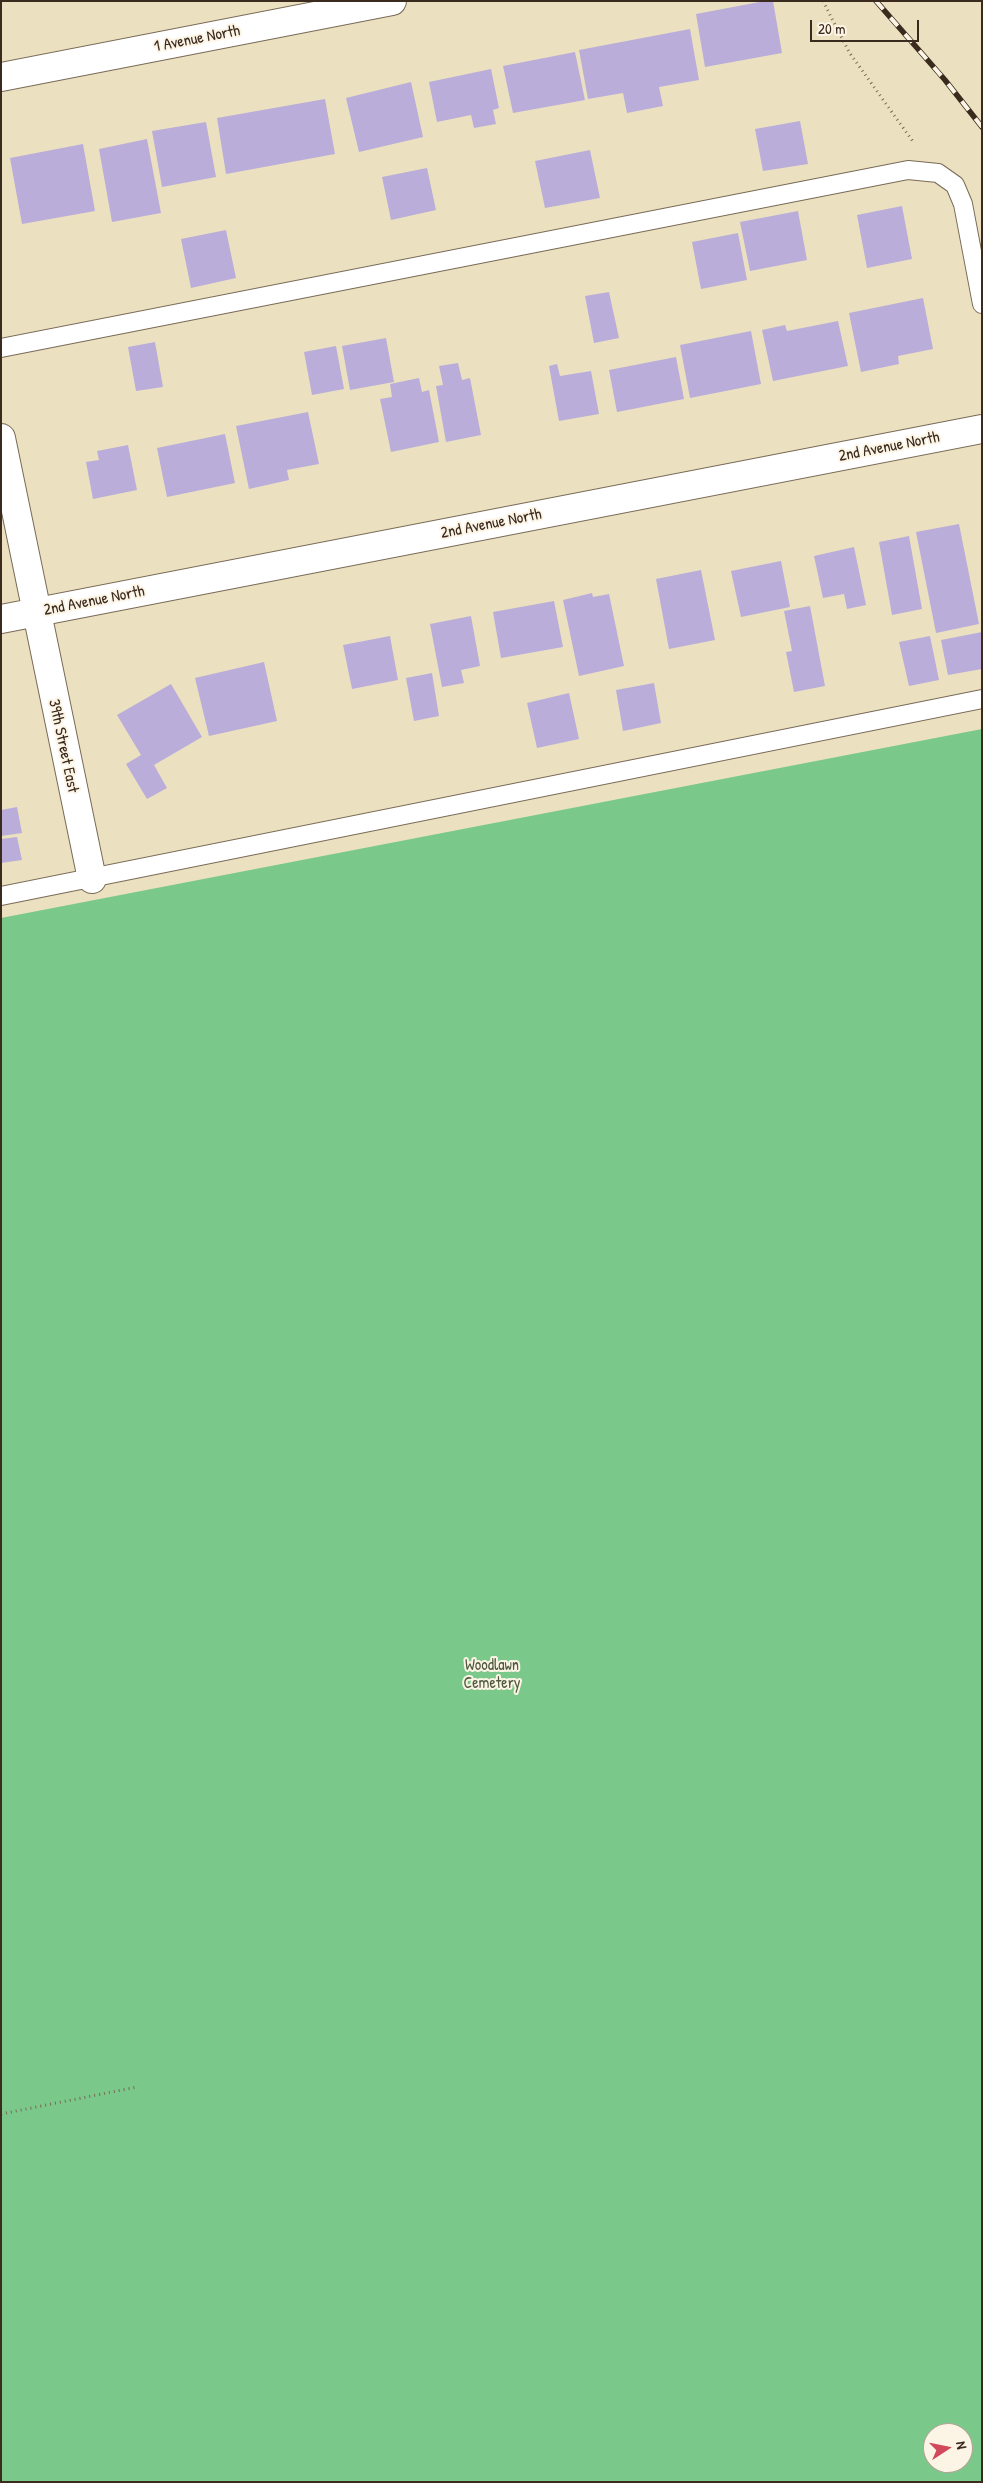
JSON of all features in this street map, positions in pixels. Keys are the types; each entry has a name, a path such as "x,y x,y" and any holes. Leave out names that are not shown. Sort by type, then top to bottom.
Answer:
{"street":[{"name":"1 Avenue North","path":"1,77 392,1"},
{"name":"2nd Avenue North","path":"1,619 982,429"},
{"name":"39th Street East","path":"1,438 92,879"}],"lane":[{"path":"1,348 908,170 938,172 955,185 963,204 982,304"},
{"path":"1,896 982,699"}],"path":[{"path":"823,1 849,52 913,138 925,172"},
{"path":"1,2114 137,2087"}],"green space":[{"name":"Woodlawn Cemetery","path":"982,729 982,2482 1,2482 1,918"}],"building":[{"path":"773,1 782,53 705,67 696,14"},
{"path":"690,29 699,80 659,87 663,106 627,113 623,93 588,99 579,50"},
{"path":"575,52 585,100 513,113 503,66"},
{"path":"491,69 499,108 493,110 496,124 474,128 471,115 437,122 429,82"},
{"path":"411,82 423,137 359,152 346,98"},
{"path":"325,99 335,154 226,174 217,118"},
{"path":"800,121 808,164 763,171 755,129"},
{"path":"206,122 216,177 162,187 152,131"},
{"path":"147,139 161,213 112,222 99,149"},
{"path":"83,144 95,211 22,224 10,158"},
{"path":"590,150 600,198 545,208 535,161"},
{"path":"427,168 436,210 391,220 382,177"},
{"path":"902,206 912,259 867,268 857,215"},
{"path":"798,211 807,260 750,271 740,222"},
{"path":"226,230 236,278 191,288 181,239"},
{"path":"738,233 747,280 701,289 692,242"},
{"path":"609,292 619,338 594,343 585,296"},
{"path":"923,298 933,349 898,356 899,364 861,372 849,313"},
{"path":"838,321 848,366 773,381 762,330 785,325 787,331"},
{"path":"751,331 761,384 690,398 680,345"},
{"path":"386,338 394,382 350,390 342,346"},
{"path":"155,342 163,387 136,391 128,347"},
{"path":"336,346 344,389 312,395 304,352"},
{"path":"676,357 684,399 617,412 609,370"},
{"path":"458,363 462,380 470,378 481,435 446,442 436,386 443,385 439,366"},
{"path":"557,364 560,376 591,371 599,414 559,421 549,366"},
{"path":"419,378 422,392 429,390 439,442 391,452 380,399 392,397 390,384"},
{"path":"308,412 319,464 287,470 289,480 249,489 236,426"},
{"path":"225,434 235,483 167,497 157,448"},
{"path":"128,445 137,490 93,499 86,462 99,460 97,451"},
{"path":"959,524 979,624 936,633 916,532"},
{"path":"909,536 922,609 892,615 879,542"},
{"path":"854,547 866,605 847,609 844,594 823,598 814,556"},
{"path":"781,561 790,607 741,617 731,571"},
{"path":"701,570 715,640 669,649 656,579"},
{"path":"592,593 593,597 609,594 624,666 579,676 563,600"},
{"path":"554,601 563,647 501,658 493,612"},
{"path":"810,606 825,686 794,692 786,652 792,651 784,611"},
{"path":"471,616 480,666 461,670 464,683 442,687 430,624"},
{"path":"982,632 982,669 948,675 941,640"},
{"path":"390,636 398,680 352,689 343,645"},
{"path":"930,636 939,680 909,686 899,642"},
{"path":"264,662 277,721 209,736 195,678"},
{"path":"432,673 439,716 414,721 406,678"},
{"path":"654,683 661,723 623,731 616,690"},
{"path":"171,684 202,737 154,765 167,788 147,799 126,764 141,755 117,715"},
{"path":"569,693 579,739 537,748 527,703"},
{"path":"17,807 22,833 1,836 1,810"},
{"path":"17,837 22,860 1,863 1,839"}],"railway":[{"path":"876,1 945,80 982,127"}]}
